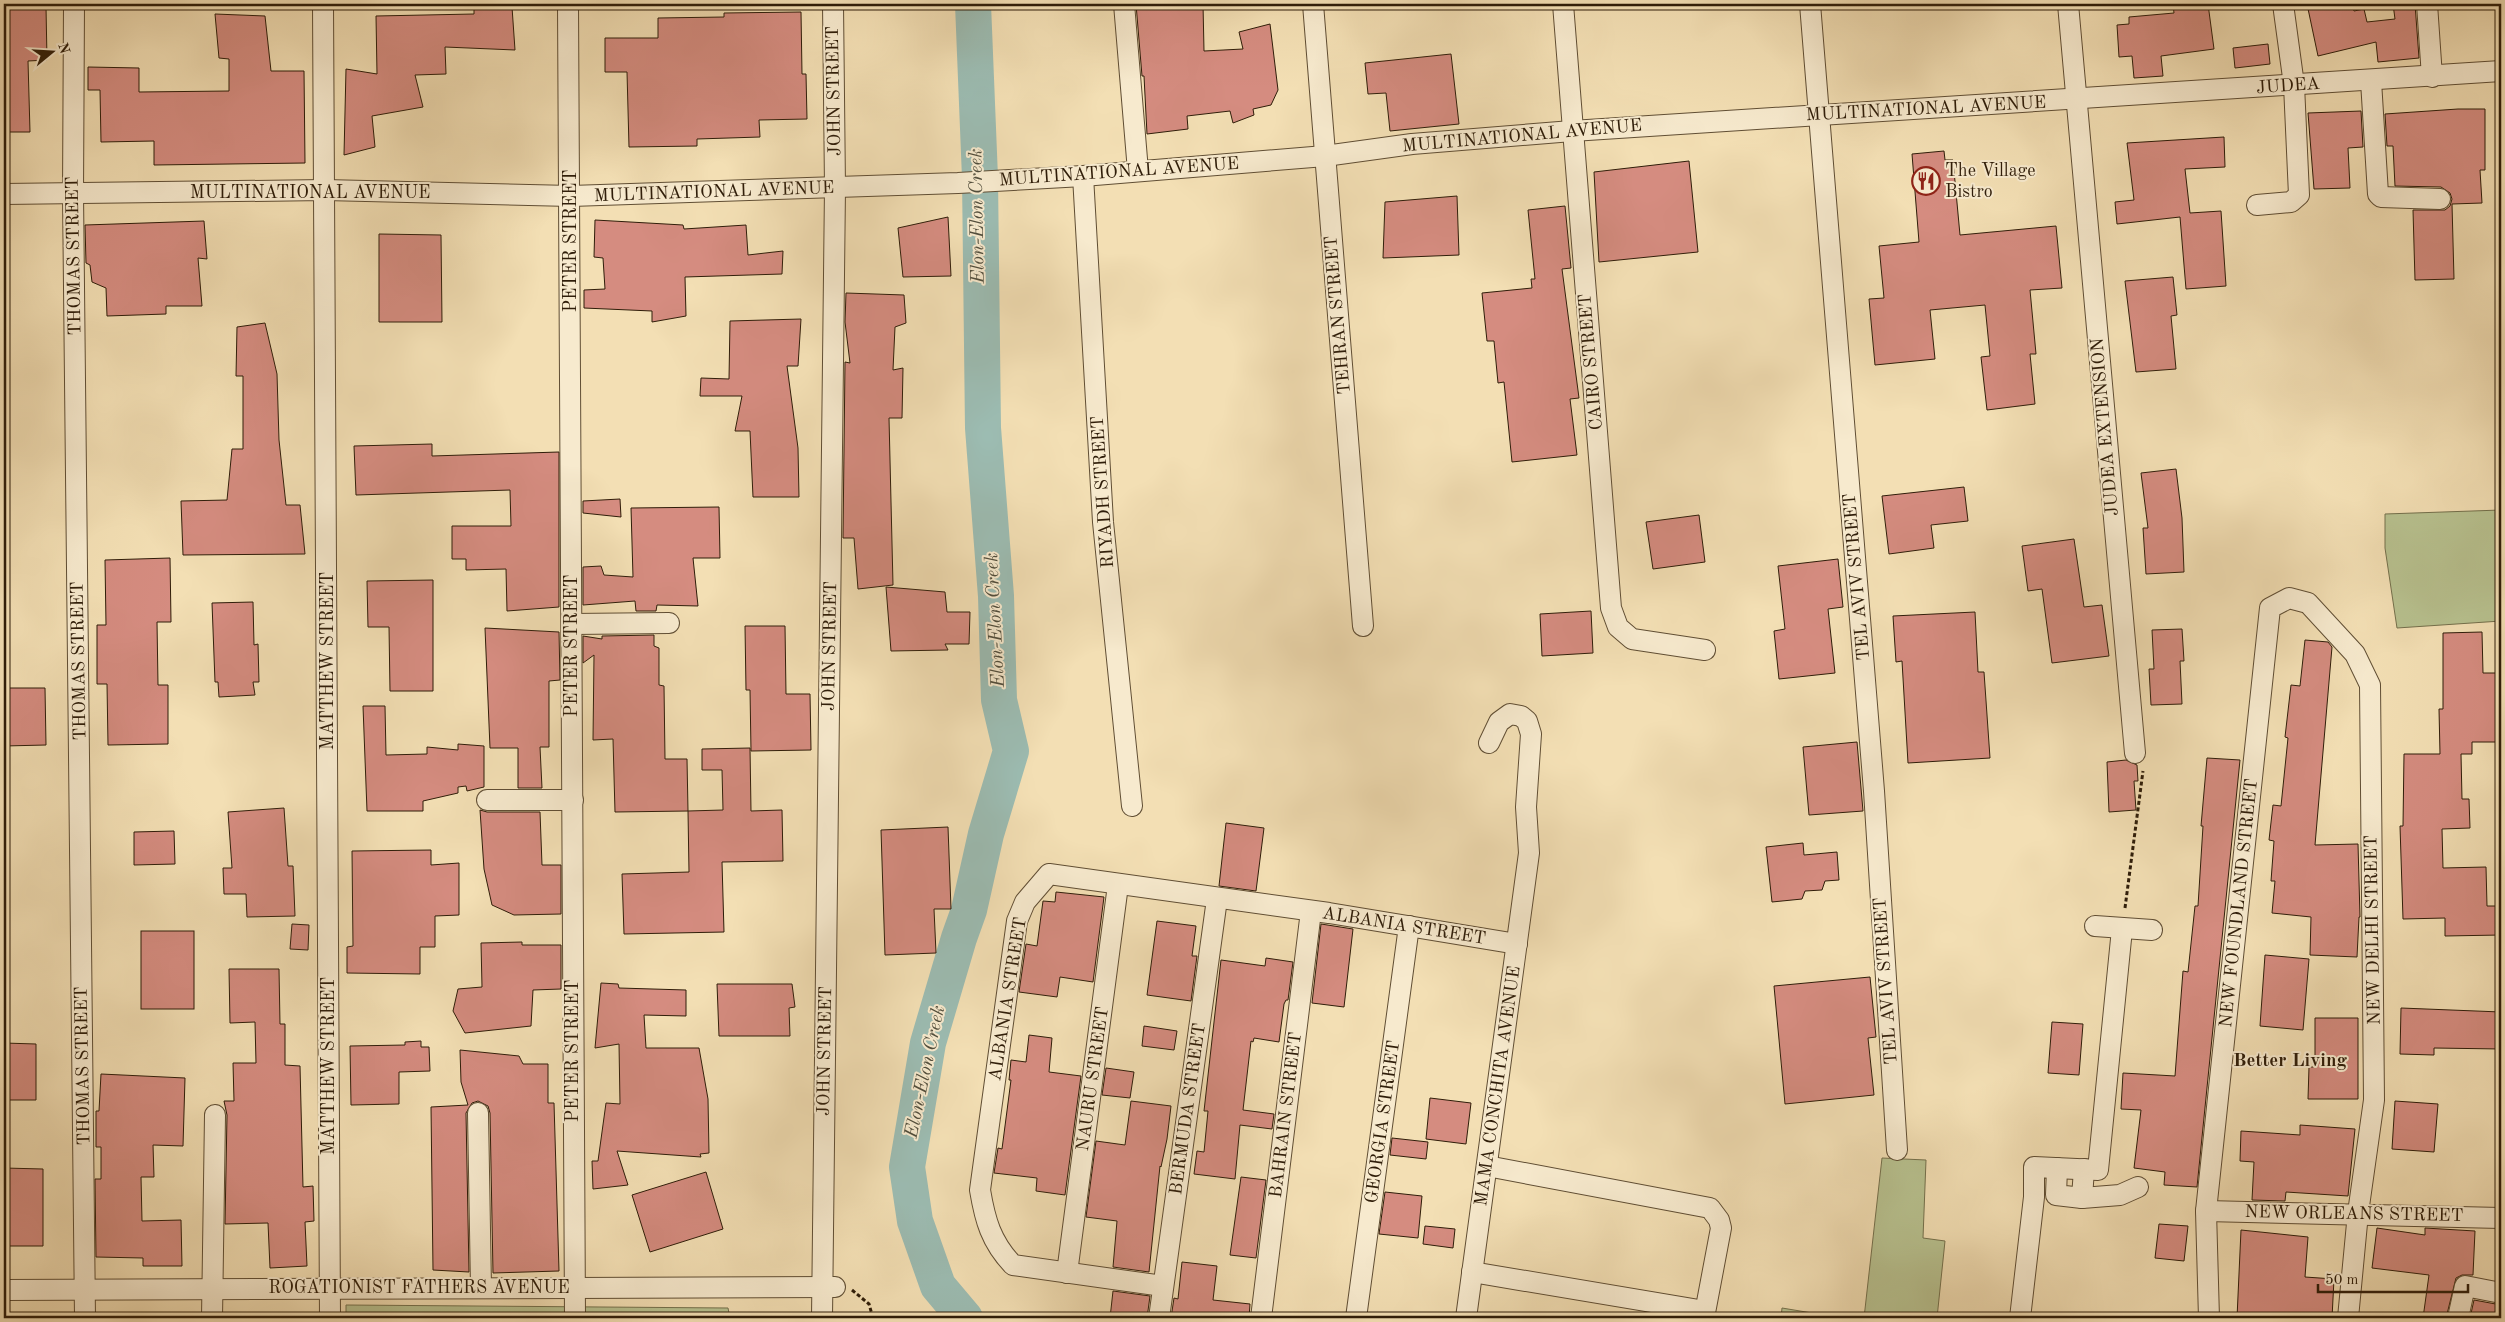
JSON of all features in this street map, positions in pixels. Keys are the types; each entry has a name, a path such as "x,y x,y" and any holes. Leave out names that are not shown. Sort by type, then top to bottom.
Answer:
{"street":[{"name":"THOMAS STREET","path":"74,4 73,193 85,1318"},
{"name":"MATTHEW STREET","path":"323,4 330,1318"},
{"name":"PETER STREET","path":"568,4 571,196 575,1318"},
{"name":"JOHN STREET","path":"822,1318 829,1287 835,188 833,4"},
{"path":"1124,4 1138,171"},
{"name":"TEHRAN STREET","path":"1313,4 1363,626"},
{"name":"CAIRO STREET","path":"1563,4 1611,608 1618,627 1632,639 1706,650"},
{"name":"TEL AVIV STREET","path":"1810,4 1874,791 1897,1150"},
{"path":"2068,4 2075,100"},
{"path":"2257,205 2291,202 2299,195 2294,85 2283,4"},
{"path":"2427,4 2432,77"},
{"name":"JUDEA","path":"2075,100 2501,71"},
{"path":"2371,81 2378,194 2381,197 2440,199"},
{"name":"MULTINATIONAL AVENUE","path":"4,194 325,190 571,196 989,182 1325,156 1412,144 1572,131 2075,100"},
{"name":"JUDEA EXTENSION","path":"2075,100 2135,753"},
{"name":"RIYADH STREET","path":"1083,176 1103,522 1132,806"},
{"name":"NEW DELHI STREET","path":"2270,608 2289,598 2308,603 2355,654 2370,685 2374,1100 2358,1213 2348,1318"},
{"name":"NEW FOUNDLAND STREET","path":"2209,1318 2206,1211 2270,608"},
{"path":"572,624 669,623"},
{"name":"MAMA CONCHITA AVENUE","path":"1466,1318 1529,853 1526,807 1531,734 1527,721 1521,716 1510,714 1499,722 1490,742"},
{"path":"487,800 573,800"},
{"name":"ALBANIA STREET","path":"1163,1286 1012,1265 999,1250 984,1215 980,1190 981,1180 1017,921 1025,902 1049,874 1409,926 1516,944"},
{"name":"NAURU STREET","path":"1067,1273 1118,885"},
{"name":"BERMUDA STREET","path":"1159,1318 1217,899"},
{"name":"BAHRAIN STREET","path":"1261,1318 1312,912"},
{"name":"GEORGIA STREET","path":"1356,1318 1409,926"},
{"path":"2095,926 2152,930"},
{"path":"2020,1318 2034,1198 2034,1167 2098,1170 2122,929"},
{"path":"478,1112 481,1288"},
{"path":"212,1318 215,1115"},
{"path":"1472,1272 1705,1315 1721,1228 1719,1220 1710,1208 1487,1166"},
{"path":"2057,1168 2056,1195 2082,1198 2120,1195 2138,1187"},
{"path":"2082,1198 2084,1169"},
{"name":"NEW ORLEANS STREET","path":"2206,1211 2358,1213 2501,1218"},
{"path":"2458,1318 2465,1286 2501,1293"},
{"name":"ROGATIONIST FATHERS AVENUE","path":"4,1290 829,1287"}],"path":[{"path":"2122,929 2144,765 2135,753"},
{"path":"829,1287 853,1291 869,1304 873,1318"}],"green space":[{"path":"2501,510 2501,621 2397,628 2385,548 2385,514"},
{"path":"1882,1158 1926,1160 1923,1238 1945,1241 1937,1318 1864,1318"},
{"path":"346,1305 728,1308 730,1318 346,1318"},
{"path":"1782,1308 1830,1316 1830,1318 1781,1318"}],"building":[{"path":"1136,4 1203,4 1204,51 1243,49 1239,32 1270,24 1278,90 1271,105 1253,109 1254,115 1233,123 1230,111 1187,116 1188,129 1147,134 1144,76 1142,76"},
{"path":"2173,4 2208,4 2214,49 2161,56 2163,76 2134,78 2132,56 2119,57 2117,25 2129,24 2129,17 2174,13"},
{"path":"2307,4 2352,4 2354,11 2364,9 2367,22 2395,19 2393,4 2415,4 2419,58 2378,62 2376,42 2318,56"},
{"path":"46,7 47,60 28,61 30,132 4,132 4,8"},
{"path":"512,7 515,50 445,47 446,74 415,75 423,107 372,116 375,147 344,155 346,69 377,74 376,16 474,14 474,9"},
{"path":"801,12 802,74 806,74 807,119 759,120 760,137 697,139 697,146 629,147 627,72 605,72 605,38 658,38 658,18 724,17 724,13"},
{"path":"215,14 265,16 271,71 304,71 305,163 154,165 154,141 101,142 100,90 88,90 88,67 139,68 139,92 229,91 229,59 219,58"},
{"path":"2268,44 2270,64 2235,68 2233,48"},
{"path":"1451,54 1459,124 1390,131 1386,93 1368,94 1365,63"},
{"path":"2485,109 2485,170 2480,170 2482,203 2452,204 2454,279 2415,280 2413,210 2445,210 2450,206 2452,199 2450,193 2441,187 2395,186 2393,146 2387,146 2385,114"},
{"path":"2361,111 2363,147 2348,148 2350,188 2314,189 2308,113"},
{"path":"2224,137 2225,167 2185,169 2190,213 2221,211 2226,286 2186,289 2180,217 2117,224 2115,202 2134,200 2127,143"},
{"path":"1944,151 1945,160 1953,160 1960,235 2056,226 2062,288 2030,290 2036,354 2030,354 2035,404 1987,410 1981,357 1990,356 1985,305 1930,310 1935,359 1875,365 1869,299 1884,298 1879,246 1919,242 1912,154"},
{"path":"1689,161 1698,252 1599,262 1594,172"},
{"path":"1457,196 1459,255 1383,258 1385,202"},
{"path":"1565,206 1571,268 1562,269 1579,398 1570,399 1577,455 1512,462 1504,382 1498,383 1494,341 1487,341 1482,293 1532,288 1531,279 1535,279 1528,210"},
{"path":"948,217 951,276 903,277 898,228"},
{"path":"595,220 683,225 684,229 746,225 748,255 783,251 782,274 685,277 686,316 652,322 652,311 584,308 584,290 605,289 603,258 594,257"},
{"path":"204,221 207,259 198,258 202,306 166,306 166,314 107,316 106,288 92,282 90,265 86,263 85,225"},
{"path":"379,234 441,235 442,322 379,322"},
{"path":"2173,277 2177,315 2171,316 2176,369 2136,372 2125,281"},
{"path":"846,293 904,295 906,323 895,327 893,370 903,368 902,418 889,418 893,585 858,589 854,538 843,538 845,362 850,363 845,322"},
{"path":"801,319 798,366 787,366 798,448 799,497 753,497 750,431 735,431 742,396 700,396 701,378 729,379 730,321"},
{"path":"265,323 277,374 279,440 286,505 300,505 305,554 183,555 181,501 227,500 232,449 243,449 243,376 236,376 237,327"},
{"path":"432,444 432,456 559,452 559,607 507,611 506,569 466,570 466,559 452,559 452,526 511,526 510,490 356,495 354,446"},
{"path":"2176,469 2182,518 2184,572 2146,574 2143,528 2148,528 2141,473"},
{"path":"1964,487 1968,521 1931,525 1934,548 1889,554 1882,496"},
{"path":"620,499 621,517 583,513 583,501"},
{"path":"719,507 720,558 693,558 698,606 657,605 656,611 636,611 635,601 583,605 583,567 601,566 604,575 633,577 631,508"},
{"path":"1699,515 1705,562 1653,569 1646,522"},
{"path":"2074,539 2084,607 2102,605 2109,656 2052,663 2042,589 2028,591 2022,546"},
{"path":"170,558 171,622 157,622 158,685 168,685 168,744 108,745 107,684 97,684 97,625 106,625 105,560"},
{"path":"1838,559 1843,607 1828,609 1835,673 1779,679 1774,631 1785,629 1778,566"},
{"path":"433,580 433,691 390,691 389,627 368,627 367,581"},
{"path":"886,587 945,592 947,612 970,612 969,644 945,644 948,650 891,651"},
{"path":"253,602 254,645 258,644 259,682 253,682 255,695 219,697 218,682 215,682 212,603"},
{"path":"1591,611 1593,653 1542,656 1540,614"},
{"path":"1975,612 1978,672 1984,672 1990,758 1908,763 1902,661 1896,662 1893,616"},
{"path":"745,626 785,626 786,694 810,694 811,750 751,751 750,690 746,690"},
{"path":"485,628 559,632 560,680 549,681 549,747 540,747 542,788 518,788 518,748 490,748"},
{"path":"2182,629 2184,661 2180,661 2182,704 2151,705 2149,669 2154,669 2152,630"},
{"path":"2482,632 2483,673 2501,673 2501,742 2472,742 2472,754 2461,754 2462,799 2469,799 2470,828 2442,829 2443,868 2486,867 2487,906 2501,906 2501,935 2445,936 2445,918 2403,919 2400,826 2403,826 2404,754 2440,754 2439,709 2443,709 2443,633"},
{"path":"654,635 654,646 659,648 659,685 664,686 665,759 687,759 688,811 615,812 613,739 593,740 594,655 583,663 583,636 602,639 602,636"},
{"path":"2305,640 2328,642 2332,647 2315,845 2358,844 2360,917 2357,957 2310,955 2311,917 2272,913 2275,881 2271,881 2274,841 2269,840 2273,805 2281,806 2288,738 2285,737 2291,685 2300,686"},
{"path":"4,688 45,688 46,745 4,746"},
{"path":"363,706 385,706 386,755 427,754 427,747 458,750 458,744 484,746 484,787 467,791 466,786 458,787 458,793 423,801 423,811 367,811"},
{"path":"1857,742 1863,811 1809,815 1803,747"},
{"path":"750,748 751,811 782,810 783,861 722,862 724,932 624,934 622,874 689,872 688,811 723,810 722,770 702,770 702,749"},
{"path":"2207,758 2240,760 2197,1187 2164,1185 2165,1172 2134,1168 2141,1110 2121,1109 2123,1073 2175,1076 2183,971 2188,972 2195,906 2198,906 2203,826 2201,826"},
{"path":"2126,760 2137,765 2138,781 2134,781 2136,810 2109,812 2107,762"},
{"path":"284,808 288,866 293,866 295,916 247,917 246,894 224,894 223,868 232,868 228,812"},
{"path":"480,810 487,812 540,812 542,865 561,865 561,914 514,915 492,905 484,869"},
{"path":"1226,823 1264,828 1256,891 1219,886"},
{"path":"948,827 951,909 934,909 936,953 885,955 881,830"},
{"path":"174,831 175,864 134,865 134,832"},
{"path":"1803,843 1804,855 1837,852 1839,880 1825,881 1822,890 1805,891 1802,899 1772,902 1766,847"},
{"path":"431,850 431,865 459,863 459,915 435,916 435,947 420,947 420,974 347,973 347,947 353,946 352,851"},
{"path":"1056,892 1104,897 1093,982 1060,977 1057,997 1019,992 1026,944 1037,946 1043,901 1055,902"},
{"path":"1157,921 1196,926 1192,956 1197,956 1191,1001 1147,995"},
{"path":"292,924 309,925 308,950 290,949"},
{"path":"1321,924 1353,929 1344,1007 1312,1003"},
{"path":"141,931 194,931 194,1009 141,1009"},
{"path":"522,942 522,945 561,945 561,989 533,990 531,1026 465,1033 453,1011 458,989 482,987 481,943"},
{"path":"2265,955 2309,959 2303,1030 2260,1026"},
{"path":"1266,958 1293,962 1288,1000 1284,1004 1279,1042 1254,1038 1253,1042 1251,1041 1243,1110 1274,1114 1272,1129 1240,1125 1235,1179 1194,1174 1197,1151 1204,1152 1208,1111 1204,1111 1221,960 1265,966"},
{"path":"229,969 279,969 280,1024 285,1024 285,1065 300,1066 303,1187 313,1186 314,1221 305,1222 307,1266 270,1268 268,1223 225,1224 227,1115 224,1101 234,1101 233,1063 256,1063 255,1022 230,1023"},
{"path":"1870,977 1876,1037 1868,1038 1874,1095 1785,1104 1774,986"},
{"path":"601,983 618,984 619,988 686,990 686,1016 644,1015 646,1048 699,1048 708,1099 709,1153 700,1154 701,1157 617,1151 628,1185 593,1189 592,1161 598,1161 606,1103 620,1104 619,1044 595,1048"},
{"path":"717,984 792,984 795,1007 789,1008 790,1036 719,1036"},
{"path":"2401,1008 2501,1012 2501,1049 2434,1048 2434,1055 2400,1054"},
{"path":"2315,1018 2358,1018 2358,1099 2308,1099 2309,1067 2315,1067"},
{"path":"2052,1022 2083,1024 2079,1075 2048,1073"},
{"path":"1144,1026 1177,1031 1174,1050 1142,1046"},
{"path":"1029,1035 1052,1038 1049,1072 1081,1076 1065,1195 1036,1191 1037,1178 994,1173 998,1148 1002,1149 1011,1080 1009,1080 1011,1060 1026,1062"},
{"path":"421,1041 421,1047 429,1047 430,1071 399,1072 399,1104 351,1105 350,1046 405,1045 405,1042"},
{"path":"4,1043 36,1044 36,1100 4,1100"},
{"path":"460,1050 519,1056 523,1064 548,1064 548,1103 554,1103 559,1271 493,1273 490,1113 488,1106 478,1101 472,1103 466,1113 469,1272 433,1270 431,1107 468,1105 461,1082"},
{"path":"1106,1068 1134,1072 1130,1098 1102,1095"},
{"path":"101,1074 185,1078 183,1146 153,1145 154,1177 141,1177 142,1221 181,1220 182,1266 143,1266 143,1258 96,1257 95,1179 101,1179 101,1147 96,1147 96,1111 99,1111"},
{"path":"1430,1098 1471,1103 1466,1144 1426,1139"},
{"path":"1131,1101 1171,1106 1167,1139 1160,1166 1149,1272 1113,1267 1117,1221 1086,1217 1096,1141 1125,1145"},
{"path":"2395,1101 2438,1104 2434,1152 2392,1149"},
{"path":"2300,1125 2355,1129 2348,1196 2286,1192 2285,1201 2252,1200 2254,1162 2240,1161 2241,1131 2300,1135"},
{"path":"1392,1138 1428,1142 1426,1159 1390,1155"},
{"path":"4,1168 43,1169 43,1246 4,1246"},
{"path":"706,1172 723,1229 650,1252 632,1195"},
{"path":"1241,1177 1266,1180 1256,1258 1230,1255"},
{"path":"1385,1192 1422,1196 1418,1238 1379,1234"},
{"path":"2159,1224 2188,1226 2184,1261 2155,1258"},
{"path":"1425,1226 1455,1229 1453,1248 1423,1244"},
{"path":"2377,1228 2425,1235 2425,1228 2475,1231 2473,1275 2462,1275 2456,1278 2446,1318 2423,1318 2429,1275 2372,1268"},
{"path":"2241,1230 2308,1237 2305,1277 2334,1279 2332,1318 2287,1315 2287,1318 2237,1318"},
{"path":"1182,1262 1217,1266 1213,1300 1250,1304 1249,1318 1171,1318 1174,1298 1178,1299"},
{"path":"1113,1291 1150,1296 1147,1318 1110,1318"},
{"path":"2474,1300 2501,1305 2501,1318 2470,1318"}],"waterway":[{"name":"Elon-Elon Creek","path":"965,1318 938,1286 915,1221 907,1167 928,1043 969,910 986,834 1011,751 999,700 996,596 983,428 980,178 973,4"}],"place":[{"name":"The Village Bistro","path":"1926,181"}],"district":[{"name":"Better Living","path":"2290,1061"}]}
